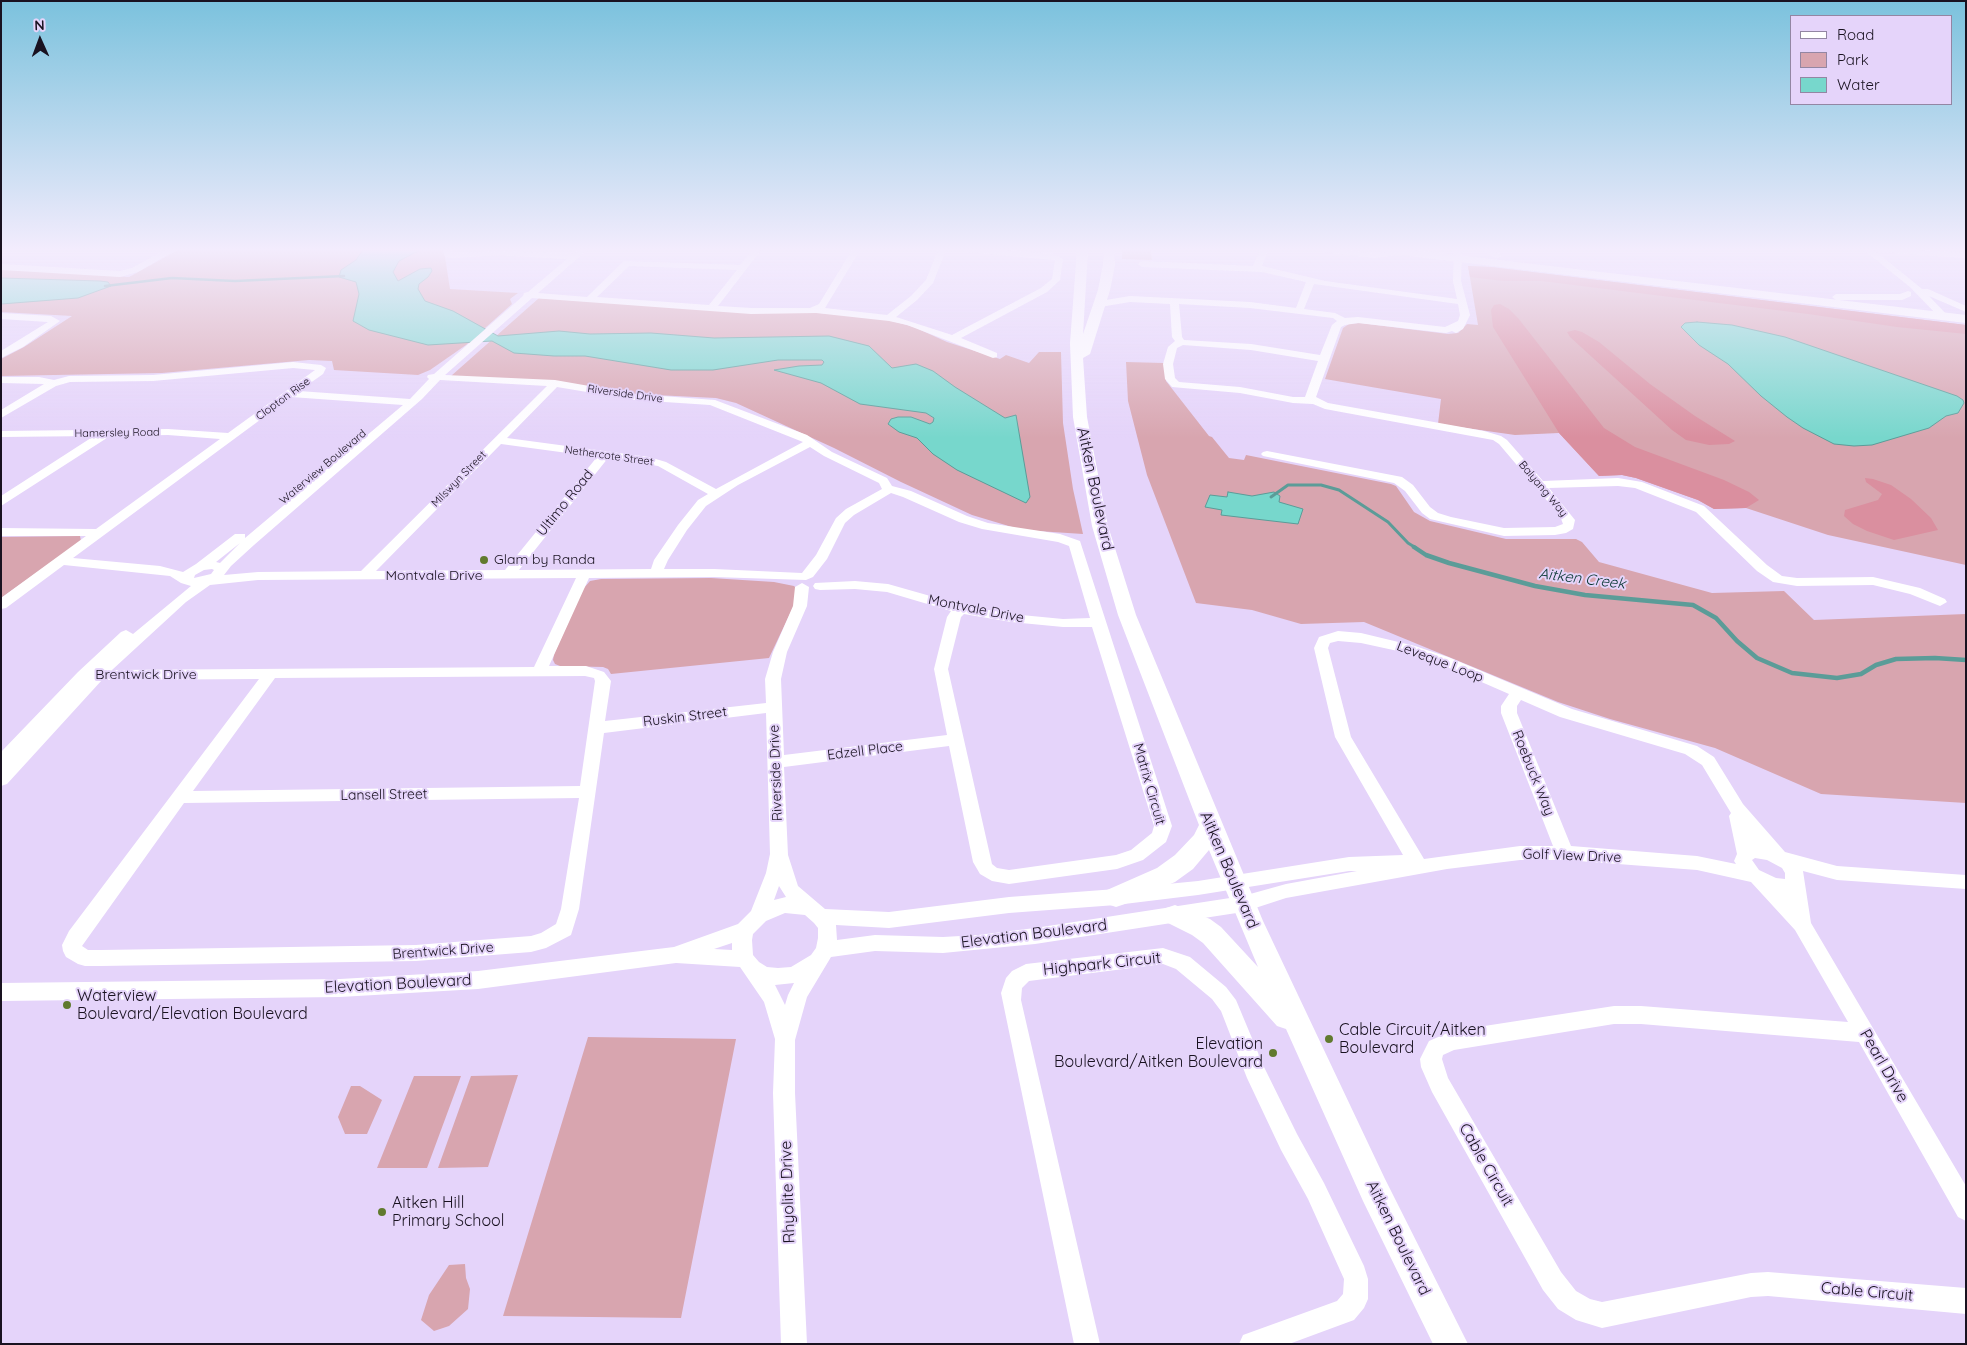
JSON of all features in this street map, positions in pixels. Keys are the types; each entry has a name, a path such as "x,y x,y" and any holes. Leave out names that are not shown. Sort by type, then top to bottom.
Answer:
{"main road":[{"name":"Aitken Boulevard","path":"1078,313 1076,373 1083,441 1100,526 1127,615 1238,893 1300,1032 1374,1190 1451,1344"},
{"name":"Aitken Boulevard","path":"1076,373 1097,313"},
{"path":"1940,313 1966,319"},
{"path":"1116,897 1166,875 1184,862 1203,841 1210,826"},
{"path":"1175,915 1201,927 1212,935 1300,1032"}],"street":[{"name":"Waterview Boulevard","path":"1,780 90,676 160,618 226,548 323,472 438,375 508,313"},
{"path":"841,313 889,318 910,323 942,337 952,338 993,355"},
{"path":"889,318 896,313"},
{"path":"952,338 1002,313"},
{"path":"1175,313 1177,337 1181,342 1251,347 1325,359"},
{"path":"1310,313 1329,316 1343,324 1359,322 1450,332 1458,330 1464,313"},
{"path":"1,316 51,319 55,321 20,345 1,355"},
{"path":"1311,399 1325,359 1343,324"},
{"name":"Balyang Way","path":"1181,342 1173,348 1168,364 1170,379 1176,385 1240,390 1286,398 1311,399 1325,406 1491,436 1503,442 1540,484 1569,520 1569,526 1555,531 1504,532 1439,517 1426,510 1409,488 1398,480 1270,457"},
{"name":"Clopton Rise","path":"1,415 54,383 70,379 153,378 293,365 321,368 319,372 290,394 1,605"},
{"name":"Riverside Drive","path":"438,375 555,383 635,398 712,402 811,442 828,454 883,481 888,488"},
{"path":"1,380 39,380 54,383"},
{"name":"Milswyn Street","path":"364,576 496,440 555,383"},
{"path":"290,394 406,402"},
{"name":"Hamersley Road","path":"1,434 168,432 232,436"},
{"path":"1,502 107,433"},
{"name":"Nethercote Street","path":"496,440 634,458 662,464 715,493"},
{"path":"656,574 661,560 682,528 698,508 715,493 811,442"},
{"name":"Ultimo Road","path":"508,575 604,455"},
{"name":"Waterview Boulevard","path":"221,570 323,472"},
{"path":"1540,484 1631,483 1700,508 1767,573 1778,579 1797,582 1873,581 1915,591 1940,602"},
{"path":"812,581 822,556 840,521 850,512 885,492 888,488"},
{"name":"Matrix Circuit","path":"888,488 907,494 963,519 986,526 1072,541 1077,546 1098,622 1163,826 1160,837 1137,855 1117,862 1019,876 1000,876 992,874 986,869 982,862 940,669 954,617 960,609"},
{"path":"1,532 98,533"},
{"path":"61,561 203,574"},
{"name":"Montvale Drive","path":"203,574 214,565 221,570 258,576"},
{"path":"160,570 173,572 186,579"},
{"name":"Waterview Boulevard","path":"1,763 186,579 189,573 203,574"},
{"name":"Montvale Drive","path":"203,574 364,576 714,573 888,588 960,609 1039,621 1098,622"},
{"path":"540,672 584,574"},
{"name":"Riverside Drive","path":"759,915 775,873 779,855 773,680 775,664 812,581"},
{"name":"Leveque Loop","path":"1418,865 1343,737 1321,648 1324,640 1332,636 1344,636 1392,644 1443,660 1518,694 1582,718 1692,750 1712,766 1737,809 1760,838 1794,872 1795,881"},
{"name":"Brentwick Drive","path":"90,676 270,674 540,672 586,671 594,672 602,677 602,686 568,921 564,929 546,940 531,944 471,950 360,955 101,958 78,955 73,951 72,946 76,937 270,674"},
{"name":"Roebuck Way","path":"1518,694 1509,706 1509,713 1565,853"},
{"name":"Ruskin Street","path":"596,728 774,707"},
{"name":"Edzell Place","path":"776,762 955,740"},
{"name":"Lansell Street","path":"180,797 588,792"},
{"name":"Leveque Loop","path":"1737,809 1745,855 1745,866 1756,878"},
{"name":"Golf View Drive","path":"1697,863 1745,855 1759,850 1780,858"},
{"name":"Golf View Drive","path":"1238,893 1286,891 1418,865 1520,853 1565,853 1697,863 1756,878 1779,887 1795,881"},
{"name":"Riverside Drive","path":"779,855 790,890 816,913"},
{"path":"1780,858 1836,873 1966,882"},
{"path":"1795,881 1836,873"},
{"name":"Pearl Drive","path":"1756,878 1802,924 1966,1209"},
{"name":"Pearl Drive","path":"1795,881 1802,924"},
{"name":"Elevation Boulevard","path":"816,913 889,920 1009,905 1116,897 1238,893"},
{"name":"Elevation Boulevard","path":"821,955 875,943 943,945 978,943 1175,915 1238,893"},
{"path":"785,905 798,905 816,913 827,927 828,938 821,955 806,969 793,975 778,977 764,975 748,964 742,945 745,930 759,915 771,908 785,905"},
{"name":"Elevation Boulevard","path":"1,992 246,990 409,986 478,980 674,955 745,930"},
{"name":"Elevation Boulevard","path":"674,955 748,964"},
{"name":"Rhyolite Drive","path":"794,1344 784,1093 785,1040 798,995 821,955"},
{"name":"Highpark Circuit","path":"1087,1344 1011,993 1013,984 1026,973 1163,956 1183,962 1219,993 1229,1006 1255,1071 1289,1142 1316,1191 1352,1266 1356,1279 1356,1299 1345,1311 1252,1344"},
{"name":"Rhyolite Drive","path":"748,964 773,998 785,1040"},
{"name":"Cable Circuit","path":"1865,1033 1640,1015 1614,1015 1452,1041 1436,1048 1432,1059 1432,1067 1440,1085 1552,1281 1567,1300 1585,1311 1602,1315 1751,1285 1768,1284 1966,1301"}],"green space":[{"path":"15,313 502,313 466,345 430,370 418,375 334,370 332,361 309,360 162,373 1,376 1,359 24,347 72,316"},
{"path":"522,313 820,313 885,319 914,327 947,342 1000,359 1006,355 1029,363 1039,352 1061,352 1063,423 1073,489 1083,534 1022,530 972,515 736,403 716,398 635,394 451,376"},
{"path":"1476,313 1866,313 1966,325 1966,565 1828,535 1746,508 1714,509 1698,500 1636,478 1622,475 1599,476 1559,433 1515,435 1438,424 1441,399 1325,379 1343,328 1349,324 1360,323 1448,334 1458,333 1467,324 1478,325"},
{"path":"1126,362 1164,363 1166,381 1209,436 1212,437 1229,458 1244,460 1246,455 1391,484 1396,486 1414,512 1430,521 1506,539 1576,539 1582,542 1599,562 1712,593 1784,591 1814,620 1966,614 1966,803 1821,794 1715,748 1610,719 1558,702 1364,622 1301,624 1252,610 1196,603 1147,475 1128,401"},
{"path":"80,536 81,541 1,598 1,537"},
{"path":"711,578 774,582 794,586 797,589 797,599 769,658 611,674 608,669 603,667 560,666 555,664 553,660 554,654 583,589 590,581 601,579"},
{"path":"588,1037 736,1039 681,1318 503,1316"},
{"path":"518,1075 488,1167 438,1168 471,1076"},
{"path":"414,1076 461,1076 427,1168 377,1168"},
{"path":"351,1086 360,1086 382,1100 367,1134 345,1134 338,1117"},
{"path":"465,1264 466,1278 470,1289 468,1309 449,1326 434,1331 421,1320 429,1295 449,1265"}],"shaded area":[{"path":"1491,313 1513,313 1604,428 1635,447 1724,480 1749,492 1759,500 1746,508 1714,509 1698,500 1636,478 1622,475 1599,476 1559,433 1493,327"},
{"path":"1798,313 1866,313 1966,325 1966,334 1897,327"},
{"path":"1575,330 1599,342 1650,384 1695,416 1735,441 1729,444 1709,445 1686,440 1672,430 1570,337 1567,332"},
{"path":"1865,478 1891,485 1911,499 1931,518 1938,530 1894,540 1853,524 1844,516 1845,510 1878,500 1882,494 1866,482"}],"water":[{"path":"355,313 456,313 498,336 559,331 590,334 651,333 714,338 829,336 869,346 892,368 916,364 933,371 1005,418 1016,415 1030,497 1026,503 957,470 933,454 917,438 899,432 888,424 891,419 911,417 930,424 934,418 926,413 860,404 821,383 774,370 822,365 824,362 822,360 778,360 713,370 671,370 585,356 514,353 492,341 428,345 369,330 353,321"},
{"path":"1697,322 1732,325 1785,337 1957,396 1964,403 1958,413 1946,416 1929,428 1872,445 1834,444 1803,428 1787,417 1761,396 1728,364 1699,345 1681,327 1685,323"},
{"path":"1228,492 1252,496 1274,492 1280,496 1279,502 1303,509 1298,524 1221,515 1222,510 1205,507 1210,495 1227,497"}],"waterway":[{"name":"Aitken Creek","path":"1271,497 1288,485 1321,485 1339,490 1388,522 1408,543 1416,548"},
{"name":"Aitken Creek","path":"1414,547 1426,555 1449,563 1535,586 1585,595 1693,605 1716,618 1737,641 1757,658 1792,673 1837,678 1861,674 1876,665 1896,659 1935,658 1966,660"}],"place":[{"name":"Glam by Randa","path":"484,560"},
{"name":"Waterview Boulevard/Elevation Boulevard","path":"67,1005"},
{"name":"Cable Circuit/Aitken Boulevard","path":"1329,1039"},
{"name":"Elevation Boulevard/Aitken Boulevard","path":"1273,1053"},
{"name":"Aitken Hill Primary School","path":"382,1212"}]}
